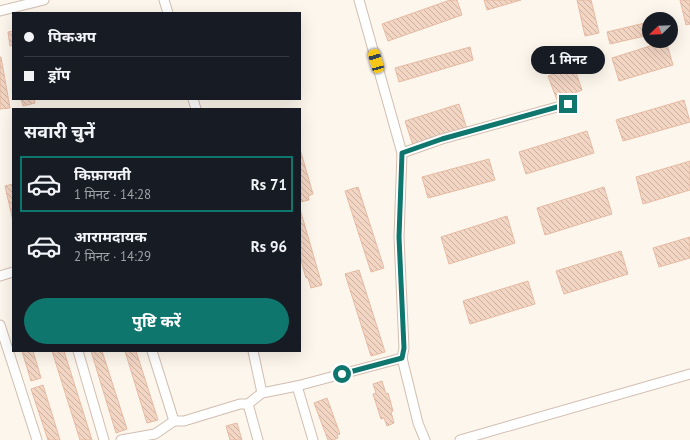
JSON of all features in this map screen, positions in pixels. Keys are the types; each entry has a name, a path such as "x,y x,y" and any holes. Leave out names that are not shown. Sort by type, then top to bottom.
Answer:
{"street":[{"path":"0,11 44,0"},
{"path":"164,0 168,12"},
{"path":"359,0 402,153 399,237 404,348 402,358 418,423 425,440"},
{"path":"402,153 442,139 568,104"},
{"path":"0,276 12,272"},
{"path":"0,325 37,440"},
{"path":"78,352 104,440"},
{"path":"152,352 174,421"},
{"path":"253,352 262,393"},
{"path":"121,440 155,437 174,421 184,421 240,404 248,404 262,393 297,386 402,358"},
{"path":"460,440 690,374"},
{"path":"297,386 313,440"},
{"path":"248,404 258,440"}],"building":[{"path":"450,0 457,0 462,15 388,41 382,24"},
{"path":"484,0 521,0 487,10"},
{"path":"577,0 591,0 599,33 585,36"},
{"path":"680,0 690,0 690,24 686,25"},
{"path":"642,24 642,37 610,44 607,32"},
{"path":"12,31 12,45 10,46 8,32"},
{"path":"470,47 473,60 399,82 395,68"},
{"path":"644,48 668,48 673,65 619,81 612,58"},
{"path":"0,57 10,108 0,109"},
{"path":"574,67 582,90 557,100 548,76"},
{"path":"21,100 34,100 35,103 23,106"},
{"path":"684,100 690,122 623,141 616,120"},
{"path":"459,104 467,129 413,145 405,121"},
{"path":"587,131 594,153 526,174 519,152"},
{"path":"301,152 313,194 308,196 309,200 301,202"},
{"path":"489,159 495,180 428,198 422,177"},
{"path":"690,161 690,190 643,204 636,177"},
{"path":"12,184 12,217 5,186"},
{"path":"358,187 384,268 371,272 345,191"},
{"path":"604,187 612,214 545,235 537,208"},
{"path":"301,212 322,285 311,288 308,278 306,278 301,260"},
{"path":"507,216 515,243 449,264 441,237"},
{"path":"690,237 690,258 659,267 653,248"},
{"path":"621,251 628,274 564,294 556,271"},
{"path":"359,270 385,352 371,356 345,274"},
{"path":"528,281 535,304 470,324 463,301"},
{"path":"22,352 33,352 41,378 31,381"},
{"path":"52,352 64,352 92,440 80,440"},
{"path":"91,352 102,352 127,429 116,433"},
{"path":"125,352 136,352 158,420 147,423"},
{"path":"382,381 386,394 388,393 393,411 391,412 394,423 387,426 384,418 381,419 373,394 376,393 373,384"},
{"path":"43,385 60,440 48,440 31,389"},
{"path":"327,398 340,434 337,435 338,438 333,440 328,440 314,403"},
{"path":"237,423 242,440 230,440 226,426"}],"route":[{"path":"342,374 402,358 404,348 399,237 402,153 442,139 568,104"}]}
